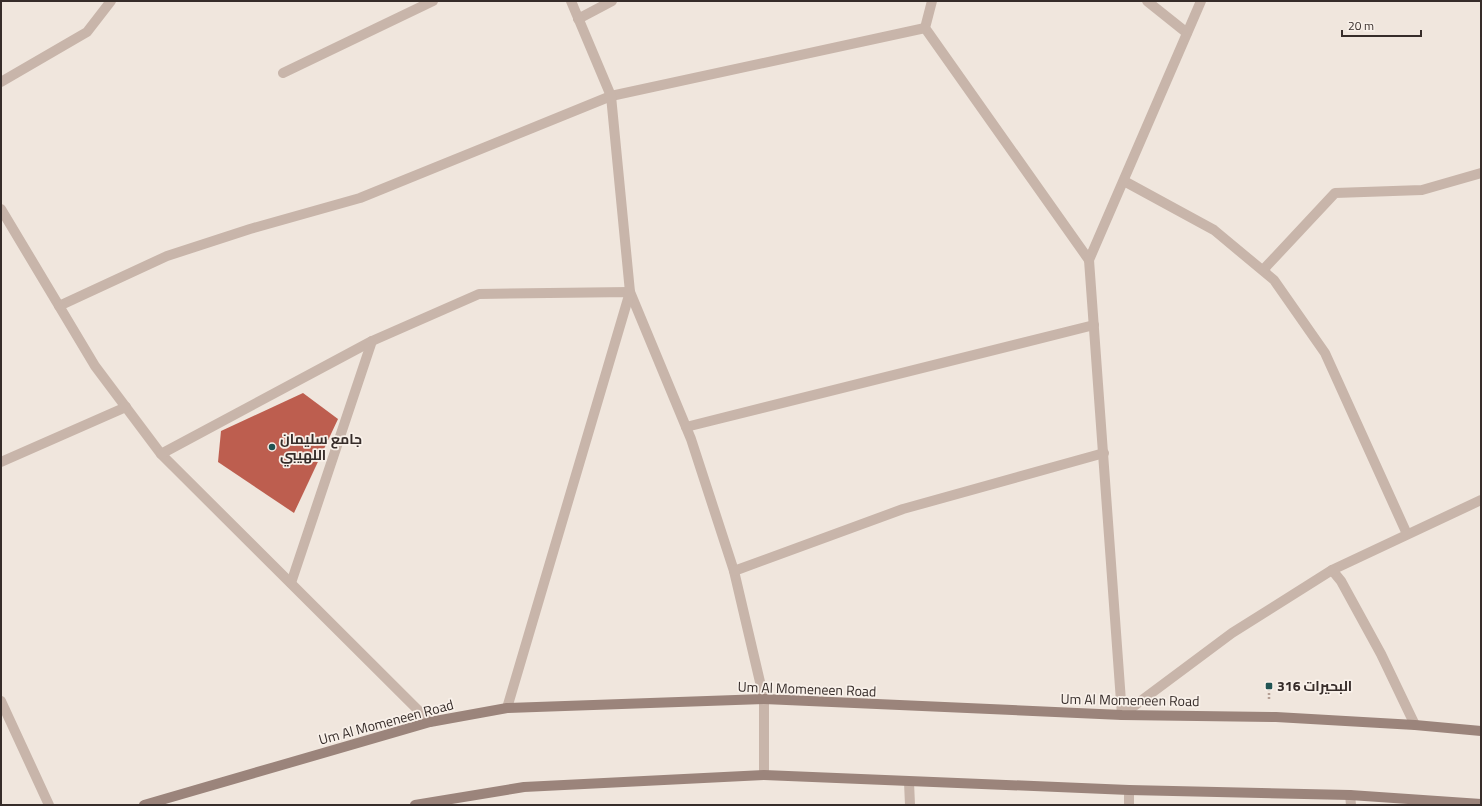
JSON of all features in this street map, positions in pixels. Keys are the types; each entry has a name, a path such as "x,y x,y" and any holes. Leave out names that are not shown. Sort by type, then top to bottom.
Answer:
{"main road":[{"name":"Um Al Momeneen Road","path":"144,805 430,722 507,708 764,699 1122,715 1276,717 1415,725 1481,731"},
{"path":"415,805 524,787 764,775 1350,800 1481,804"}],"street":[{"path":"1,82 87,32 111,1"},
{"path":"283,73 433,1"},
{"path":"571,1 611,96 630,292 686,427 734,571 764,699 764,775"},
{"path":"578,19 612,1"},
{"path":"932,1 925,28 1090,260"},
{"path":"1147,1 1187,33"},
{"path":"1122,715 1090,260 1201,1"},
{"path":"59,306 167,256 250,229 360,198 611,96 925,28"},
{"path":"1262,270 1335,193 1422,190 1481,173"},
{"path":"1124,181 1214,230 1274,280 1325,353 1407,534"},
{"path":"1,209 95,366 161,454 430,722"},
{"path":"161,454 372,341 479,294 630,292"},
{"path":"507,708 630,292"},
{"path":"686,427 1094,326"},
{"path":"290,583 372,341"},
{"path":"1,462 126,407"},
{"path":"734,571 903,509 1104,453"},
{"path":"1122,715 1232,633 1332,570 1481,500"},
{"path":"1332,570 1341,581 1381,654 1415,725"},
{"path":"1,701 49,805"},
{"path":"909,782 910,805"},
{"path":"1129,790 1129,805"}],"building":[{"name":"جامع سليمان اللهيبي","path":"303,393 338,419 294,513 218,462 221,431"}],"place":[{"name":"جامع سليمان اللهيبي","path":"272,447"},
{"name":"البحيرات 316","path":"1269,686"}]}
